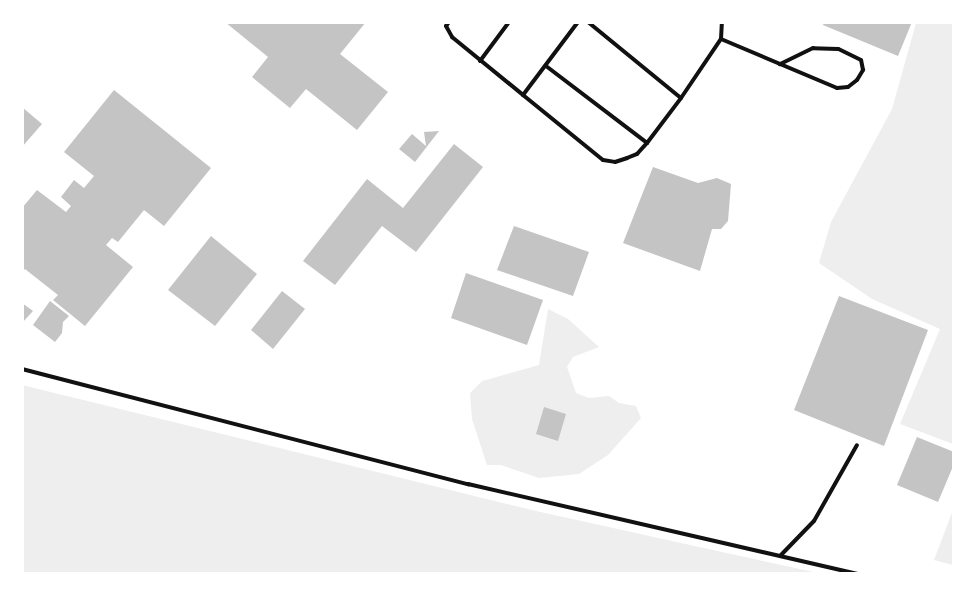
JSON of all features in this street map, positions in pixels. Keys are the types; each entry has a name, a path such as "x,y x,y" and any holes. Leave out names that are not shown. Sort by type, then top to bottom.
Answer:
{"lane":[{"path":"449,22 446,26 452,38 603,160 615,162 637,154 647,143 681,98 721,39 722,22"},
{"path":"480,61 509,22"},
{"path":"523,95 578,22"},
{"path":"588,22 681,98"},
{"path":"721,39 780,64 837,88 848,87 857,80 863,70 861,60 838,49 813,48 780,64"},
{"path":"546,66 647,143"},
{"path":"22,369 468,484 859,574"},
{"path":"780,555 814,521 858,445"}],"shaded area":[{"path":"916,23 953,23 953,444 900,424 940,329 872,299 819,263 831,222 892,109"},
{"path":"548,309 568,319 599,347 573,357 567,367 576,393 589,398 609,396 619,403 636,406 641,418 608,455 579,474 539,478 501,465 487,465 472,419 470,393 482,381 539,365"},
{"path":"22,385 536,511 818,573 23,573"},
{"path":"953,510 953,565 934,560"}],"building":[{"path":"225,22 366,22 340,54 388,92 357,130 306,89 290,108 252,77 268,57"},
{"path":"824,22 912,22 898,56 823,25"},
{"path":"114,90 211,168 164,226 144,210 118,242 112,238 106,245 133,267 85,326 53,300 58,295 25,269 22,273 22,208 37,190 66,212 71,206 61,197 74,180 84,188 94,176 64,152"},
{"path":"22,107 42,124 22,147"},
{"path":"439,131 415,162 399,149 412,134 426,146 424,132"},
{"path":"454,144 483,167 416,252 382,226 335,285 303,261 367,179 403,208"},
{"path":"653,167 698,183 717,178 731,184 728,221 721,229 712,229 700,271 623,243"},
{"path":"514,226 589,252 573,296 497,270"},
{"path":"211,236 257,274 215,326 168,290"},
{"path":"466,273 543,300 527,345 451,318"},
{"path":"282,291 305,309 273,349 251,330"},
{"path":"839,296 928,330 884,446 794,410"},
{"path":"50,301 69,316 63,322 62,333 55,342 33,325"},
{"path":"22,303 33,311 22,323"},
{"path":"544,407 566,414 558,441 536,434"},
{"path":"917,437 954,452 954,464 938,502 897,485"}]}
